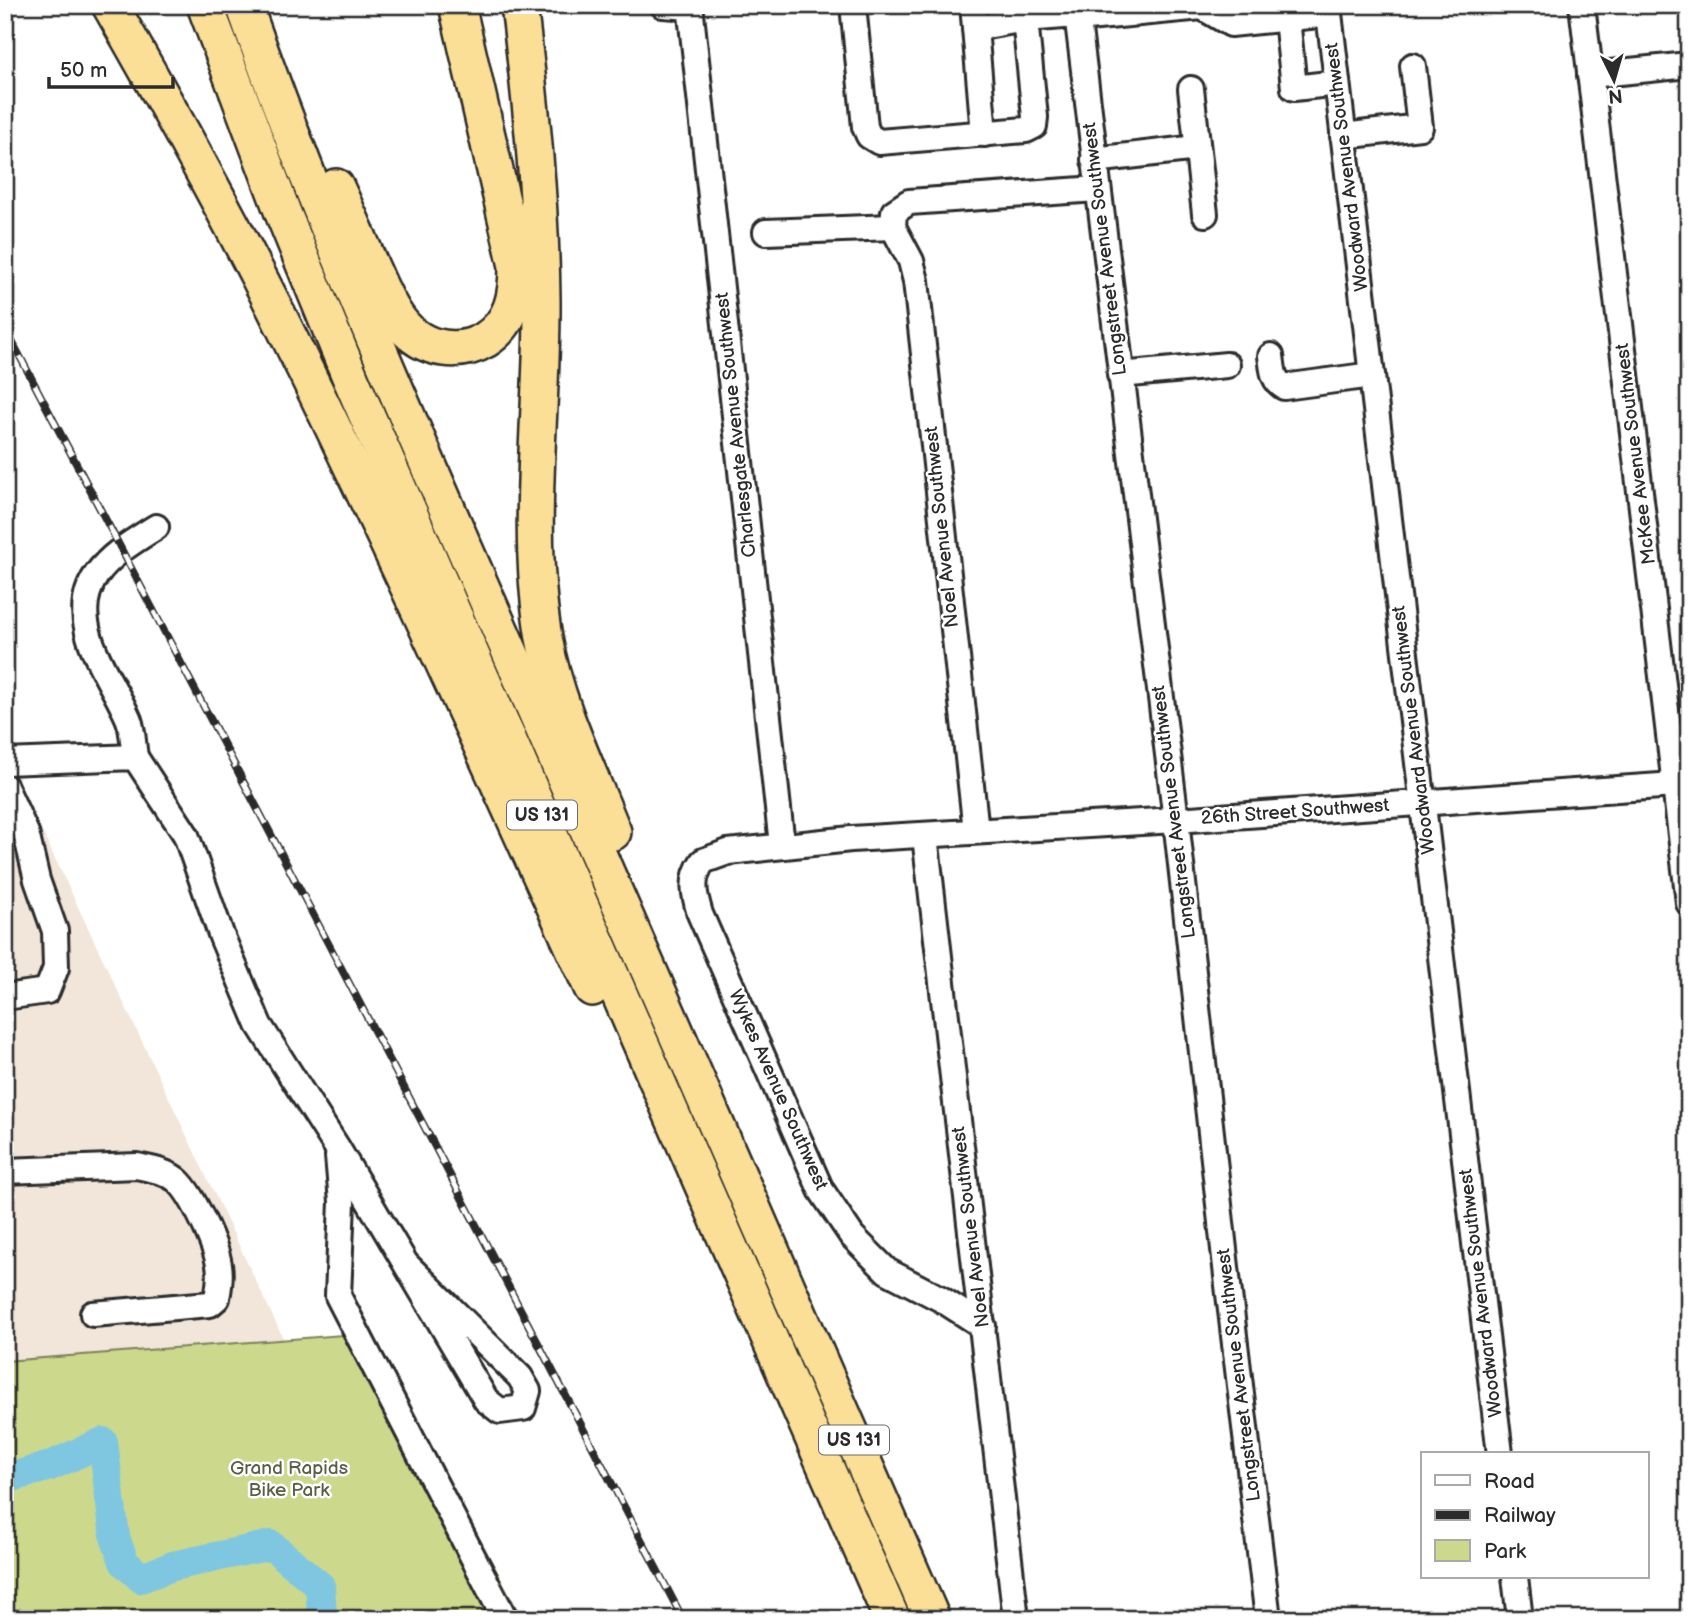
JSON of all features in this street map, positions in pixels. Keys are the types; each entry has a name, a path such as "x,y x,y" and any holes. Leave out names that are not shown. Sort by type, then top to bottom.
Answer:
{"highway":[{"path":"110,5 194,155 287,334 414,601 674,1168 766,1329"},
{"name":"US 131","path":"205,5 283,213 351,379 892,1619"},
{"path":"245,5 316,144 395,315 419,341 451,349 473,346 502,326 513,306 517,278 517,266 498,175 457,5"},
{"name":"US 131","path":"245,5 273,88 398,396 932,1619"},
{"path":"519,5 533,127 542,302 536,546 539,606 546,647 564,708 663,954 776,1261"}],"street":[{"path":"663,5 691,6"},
{"path":"853,5 864,115 869,136 879,142 1026,130 1034,125 1024,12"},
{"name":"McKee Avenue Southwest","path":"1582,5 1682,784 1689,902"},
{"name":"Charlesgate Avenue Southwest","path":"691,6 782,845"},
{"path":"984,134 974,17 1024,12 1077,13 1202,7 1231,24 1328,10"},
{"name":"Woodward Avenue Southwest","path":"1328,10 1500,1452"},
{"name":"Longstreet Avenue Southwest","path":"1077,13 1176,820 1268,1619"},
{"path":"1287,18 1294,88 1337,83"},
{"path":"1590,75 1689,65"},
{"path":"1343,136 1420,128 1413,66"},
{"path":"1191,89 1205,215"},
{"path":"1094,160 1197,148"},
{"path":"766,232 892,227 894,212 909,202 1097,189"},
{"name":"Noel Avenue Southwest","path":"892,227 911,261 916,281 975,831"},
{"path":"1271,356 1274,376 1284,387 1372,375"},
{"path":"1120,374 1227,365"},
{"path":"156,527 121,550 97,573 87,592 86,620 95,656 130,721 135,757 186,835 222,937 259,1025 338,1149 486,1401 500,1411 523,1408 527,1391 520,1377 406,1264"},
{"path":"5,762 135,757"},
{"name":"26th Street Southwest","path":"698,868 703,861 728,852 782,845 1682,784"},
{"path":"5,787 26,833 37,880 55,931 56,968 47,991 5,997"},
{"name":"Noel Avenue Southwest","path":"925,836 1016,1619"},
{"name":"Wykes Avenue Southwest","path":"698,868 693,880 700,914 821,1190 852,1236 887,1271 941,1299 983,1326"},
{"path":"338,1149 342,1202 338,1296 505,1619"},
{"path":"5,1171 137,1166 157,1170 178,1181 199,1214 212,1241 219,1266 217,1298 210,1304 93,1314"},
{"path":"1515,1578 1520,1619"}],"shaded area":[{"path":"5,651 20,785 284,1340 5,1361"}],"green space":[{"name":"Grand Rapids Bike Park","path":"369,1333 522,1619 5,1619 5,1361"}],"waterway":[{"path":"5,1479 50,1466 103,1442 115,1537 124,1562 141,1578 173,1566 271,1545 320,1586 322,1614 319,1619"}],"railway":[{"path":"5,328 683,1619"}]}
